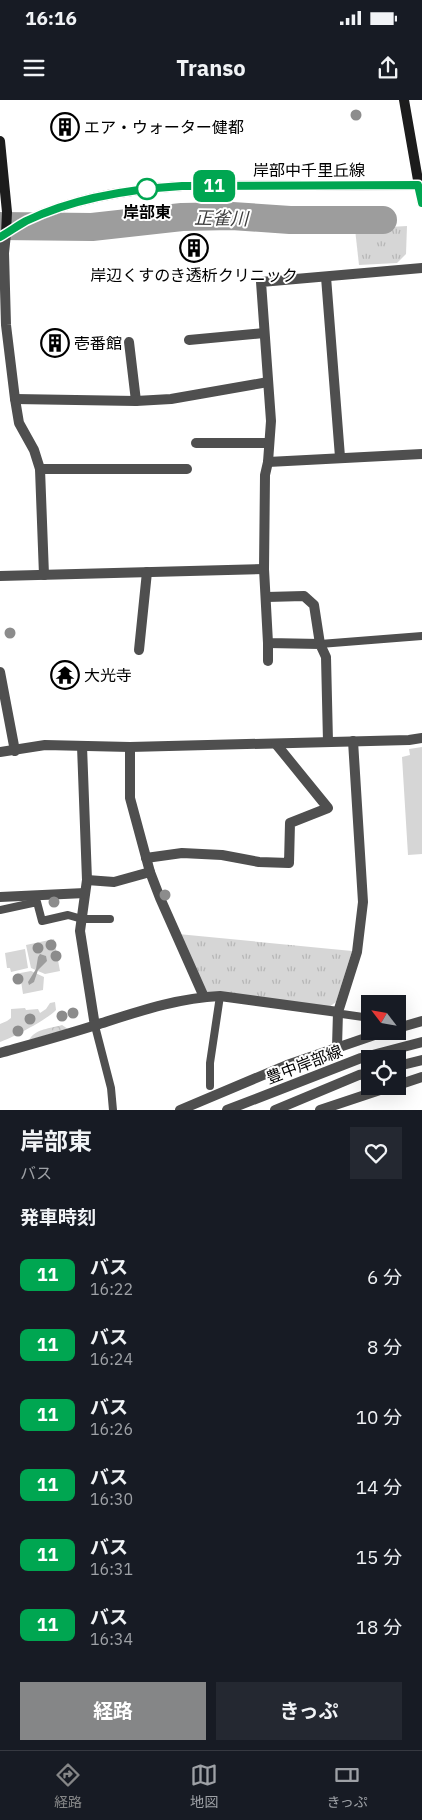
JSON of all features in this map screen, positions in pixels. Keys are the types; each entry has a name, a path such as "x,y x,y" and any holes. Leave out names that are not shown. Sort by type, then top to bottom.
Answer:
{"street":[{"path":"404,100 422,203"},
{"path":"0,141 7,214 4,237 6,325 14,399 19,423 34,450 40,469 44,575"},
{"name":"岸部中千里丘線","path":"4,237 26,221 69,205 94,198 150,188 192,186 420,185"},
{"path":"268,661 267,597 264,569 265,475 268,462 271,421 261,282 422,268"},
{"path":"326,277 340,457"},
{"path":"189,340 264,334"},
{"path":"129,342 136,401"},
{"path":"14,399 136,401 171,399 268,382"},
{"path":"196,443 269,443"},
{"path":"268,462 422,454"},
{"path":"40,469 187,469"},
{"path":"0,576 264,569"},
{"path":"139,650 147,572"},
{"path":"267,597 304,596 314,605 320,644 326,657 328,742"},
{"path":"268,643 320,644"},
{"path":"0,672 15,751"},
{"path":"0,752 45,745 130,747 409,740 422,738"},
{"path":"337,1047 338,1012 357,952 363,902 352,741"},
{"path":"146,858 182,852 222,855 259,862 289,863 290,823 328,808 276,744"},
{"path":"82,746 88,880 80,931 95,1026"},
{"path":"130,747 130,798 150,872 204,997"},
{"path":"88,880 114,882 150,872"},
{"path":"0,897 85,893"},
{"path":"0,1053 95,1026 147,1008 204,997 220,996 338,1012"},
{"path":"406,1026 422,1021"},
{"path":"180,1110 288,1065 361,1039"},
{"name":"豊中岸部線","path":"227,1110 361,1058 422,1042"},
{"path":"406,1064 422,1060"},
{"name":"豊中岸部線","path":"275,1110 361,1075"},
{"path":"406,1082 422,1077"},
{"path":"320,1110 365,1095"}],"lane":[{"path":"320,644 422,636"},
{"path":"0,910 37,902 42,921 68,915 82,918 110,919"},
{"path":"210,1086 210,1063 220,996"},
{"path":"338,1012 361,1017"},
{"path":"95,1026 111,1088 113,1110"}],"green space":[{"path":"407,226 406,254 397,263 359,265 355,229"},
{"path":"422,747 422,854 408,855 402,757 410,755 409,749"},
{"path":"178,934 352,951 336,1002 329,1007 219,992 205,992"},
{"path":"54,939 60,971 45,974 31,968 26,945"},
{"path":"25,949 28,968 11,972 10,968 7,968 5,953"},
{"path":"31,971 44,977 43,990 23,994 21,981 17,981 15,974"},
{"path":"55,1002 56,1010 52,1014 30,1028 0,1042 0,1024 11,1018 11,1009 38,1009 40,1013 50,1003"},
{"path":"62,1025 68,1029 29,1040 39,1031"}],"shaded area":[{"path":"40,954 46,956 47,961 38,970 34,982 29,985 28,982 36,969"}],"waterway":[{"name":"正雀川","path":"0,226 92,227 182,217 232,216 290,220 383,220"}],"bus line":[{"name":"11","path":"0,237 26,221 69,205 110,194 150,188 182,186 418,185 422,203"}],"place":[{"name":"エア・ウォーター健都","path":"65,127"},
{"name":"岸部東","path":"147,189"},
{"name":"岸辺くすのき透析クリニック","path":"194,248"},
{"name":"壱番館","path":"55,343"},
{"name":"大光寺","path":"65,675"}]}
